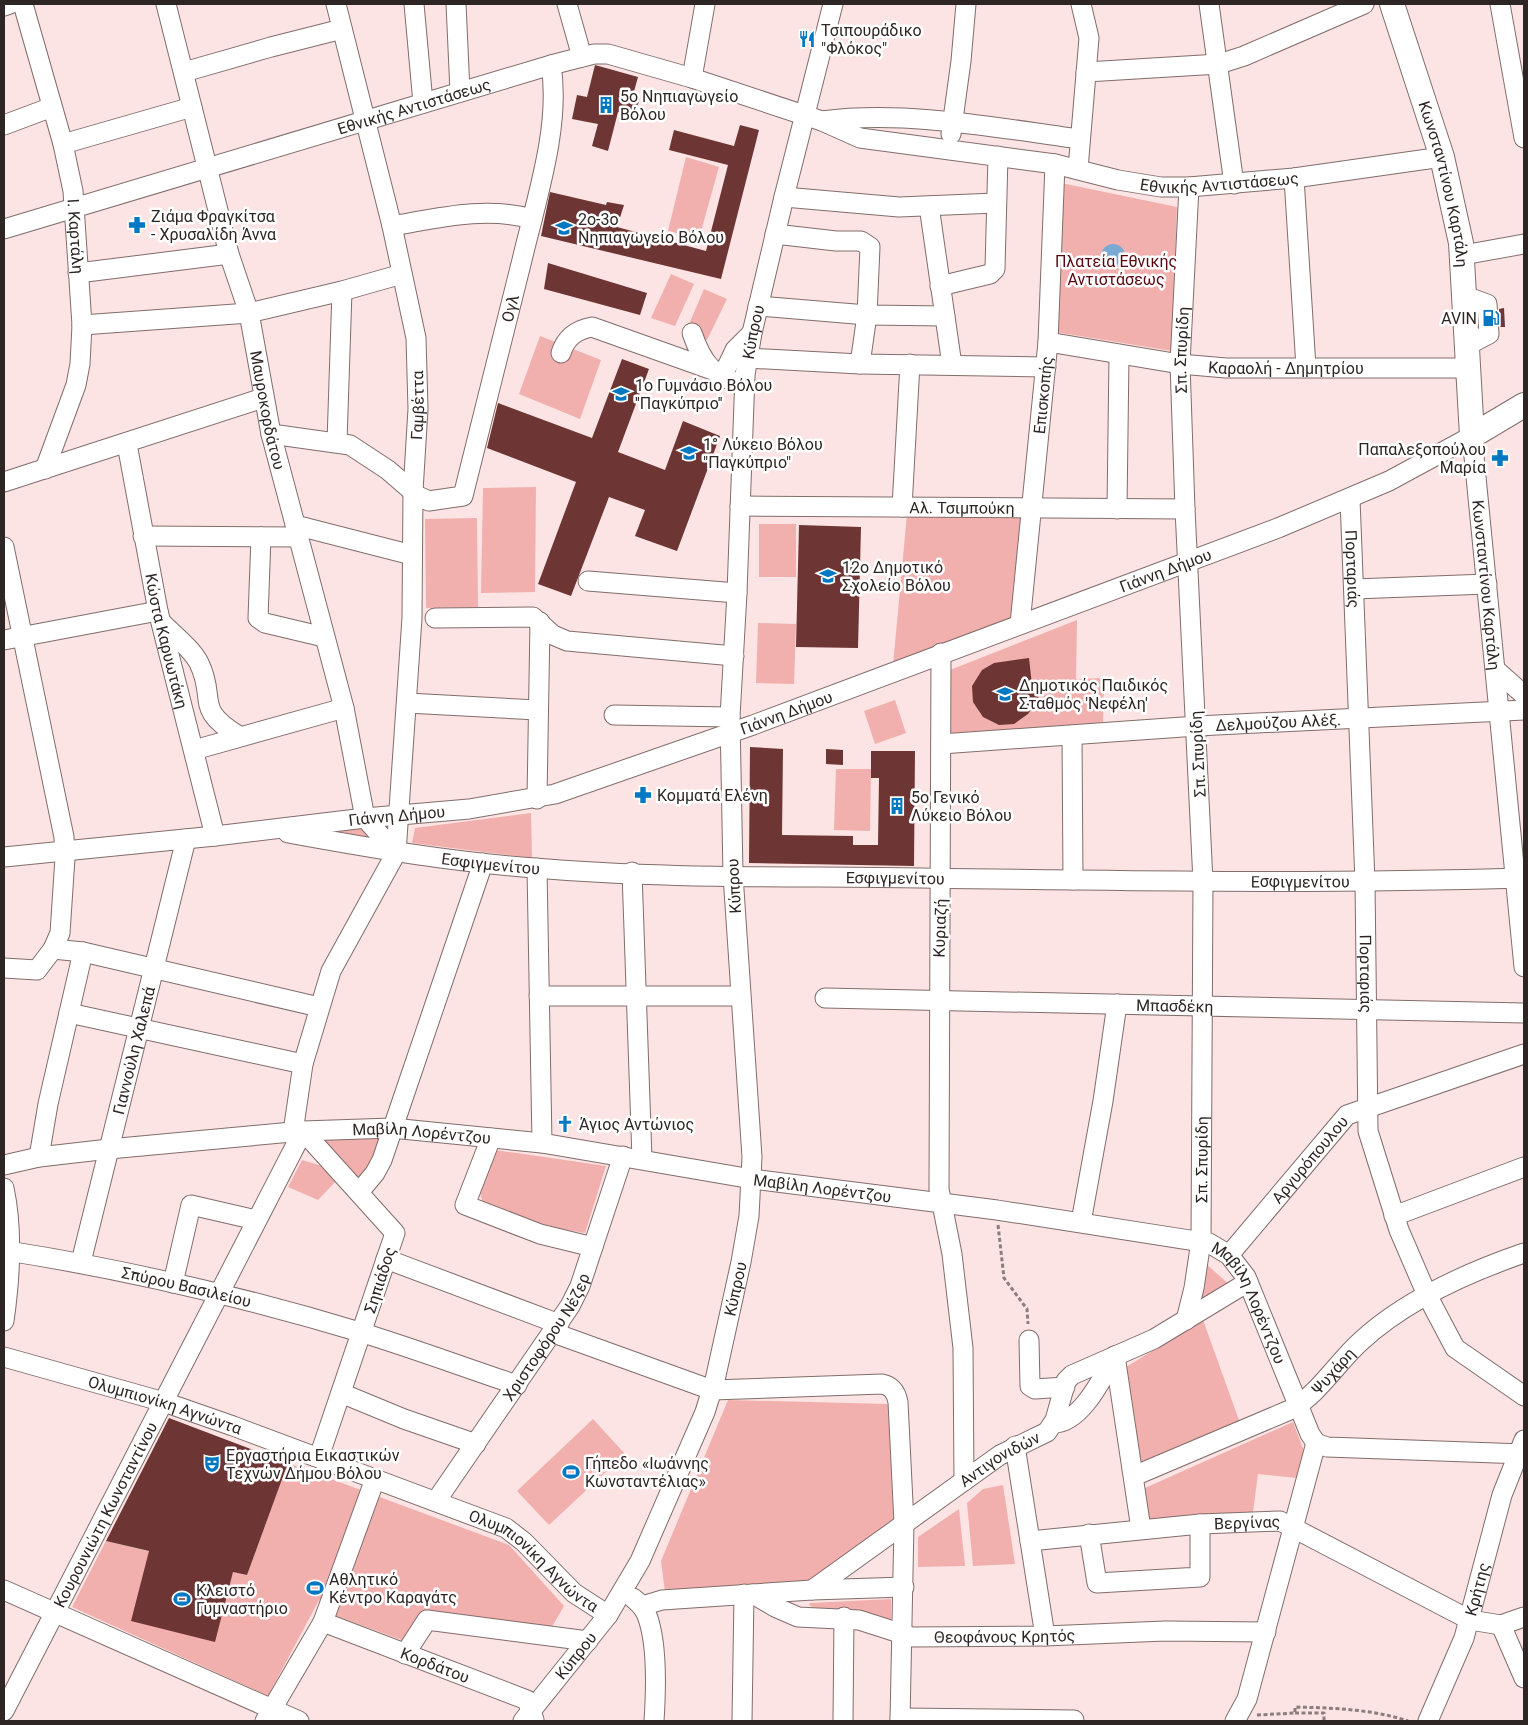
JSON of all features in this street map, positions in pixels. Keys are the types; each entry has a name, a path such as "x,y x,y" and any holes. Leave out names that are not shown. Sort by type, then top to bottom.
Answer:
{"main road":[{"name":"Κωνσταντίνου Καρτάλη","path":"1392,4 1442,156 1463,255 1466,357 1472,436"},
{"name":"Γιάννη Δήμου","path":"1472,436 1524,405"}],"street":[{"path":"4,6 10,4"},
{"name":"Ι. Καρτάλη","path":"23,4 63,144 74,207 82,325 80,364 76,385 45,469"},
{"name":"Μαυροκορδάτου","path":"166,4 229,254 249,312 271,434 344,708 365,818"},
{"name":"Γαμβέττα","path":"336,4 392,226 416,338 418,361 418,409 413,491 412,618 401,816 396,853"},
{"path":"414,4 423,103"},
{"path":"456,4 460,92"},
{"path":"567,4 582,57"},
{"path":"692,78 705,4"},
{"name":"Κύπρου","path":"530,1718 608,1615 624,1592 640,1561 686,1459 712,1390 741,1262 752,1180 751,1130 740,996 733,875 730,725 738,593 746,358 784,197 813,119 833,4"},
{"path":"948,149 961,61 966,4"},
{"path":"1078,169 1089,38 1081,4"},
{"path":"1209,4 1219,64 1234,184"},
{"path":"1086,72 1219,64 1244,56 1364,4"},
{"path":"1500,4 1524,138"},
{"path":"184,72 342,29"},
{"name":"Εθνικής Αντιστάσεως","path":"4,229 551,65 582,57 608,54 692,78 813,119 860,138 1055,164 1141,184 1169,188 1294,178 1442,156"},
{"name":"Ογλ","path":"413,491 429,501 463,496 532,219 554,109 554,85 551,65"},
{"path":"63,144 192,107"},
{"path":"4,125 52,108"},
{"name":"Εθνικής Αντιστάσεως","path":"813,119 870,118 953,122 1080,139"},
{"path":"940,286 990,274 995,269 998,156"},
{"name":"Επισκοπής","path":"1020,624 1048,342 1055,164"},
{"path":"1294,178 1306,367"},
{"name":"Σπ. Σπυρίδη","path":"1186,1320 1194,1288 1201,1242 1203,882 1180,364 1189,187"},
{"path":"784,197 899,207 996,203"},
{"path":"929,206 952,365"},
{"path":"392,226 485,212 502,212 532,219"},
{"path":"775,234 866,243 871,253 867,315 860,364"},
{"path":"1463,255 1524,244"},
{"path":"78,274 229,254"},
{"path":"82,325 249,312 342,291 402,274"},
{"path":"337,442 342,291"},
{"path":"758,306 867,315 944,316"},
{"path":"561,353 564,342 579,329 592,327 716,373 744,386"},
{"path":"692,333 700,357 716,373"},
{"path":"716,373 752,333"},
{"name":"Καραολή - Δημητρίου","path":"1048,342 1180,364 1251,369 1466,357"},
{"path":"1118,508 1119,355"},
{"path":"746,358 860,364 1046,367"},
{"path":"902,507 910,364"},
{"path":"4,482 127,444 263,398"},
{"path":"271,434 337,442 354,448 388,470 413,491"},
{"name":"Γιάννη Δήμου","path":"4,857 215,836 365,818 469,810 537,799 730,725 941,653 1278,528 1350,499 1414,469 1472,436"},
{"name":"Κωνσταντίνου Καρτάλη","path":"1472,436 1500,712 1520,878 1524,967"},
{"name":"Κώστα Καρυωτάκη","path":"127,444 143,536 160,617 215,836"},
{"name":"Πορταριάς","path":"1350,499 1360,718 1365,882 1366,1108 1370,1140 1394,1216 1427,1295 1455,1348 1460,1354 1524,1396"},
{"name":"Αλ. Τσιμπούκη","path":"740,506 1185,509"},
{"path":"143,536 261,537 297,531 412,555"},
{"path":"261,537 258,618 265,623 324,637"},
{"path":"4,547 65,850 60,933 53,950 37,970 4,968"},
{"path":"588,582 738,593"},
{"path":"1354,589 1487,584"},
{"path":"435,618 533,616 553,636 572,642 734,656"},
{"path":"4,640 160,617 199,662 207,705 211,713 224,727 239,736"},
{"path":"537,799 540,622"},
{"name":"Κυριαζή","path":"941,653 941,878 938,999 940,1202 952,1254 963,1348 964,1482"},
{"path":"1496,670 1524,695"},
{"path":"407,703 538,710"},
{"path":"194,750 344,708"},
{"name":"Δελμούζου Αλέξ.","path":"941,744 1197,726 1524,710"},
{"path":"614,715 730,725"},
{"path":"1072,735 1073,880"},
{"path":"365,818 396,853"},
{"name":"Εσφιγμενίτου","path":"268,829 396,853 537,868 632,872 1203,882 1365,882 1520,878"},
{"name":"Γιαννούλη Χαλεπά","path":"80,1262 140,1030 186,839"},
{"name":"Κουρουνιώτη Κωνσταντίνου","path":"4,1711 53,1612 164,1402 256,1220 298,1131 303,1064 319,1007 332,971 396,853"},
{"path":"360,1191 378,1168 483,863"},
{"path":"537,868 542,1144"},
{"path":"632,872 642,1159"},
{"path":"53,950 82,952 319,1007"},
{"path":"40,1157 82,952"},
{"path":"539,996 740,996"},
{"name":"Μπασδέκη","path":"826,998 1524,1013"},
{"path":"1082,1222 1103,1101 1117,1004"},
{"path":"69,1013 303,1064"},
{"name":"Αργυρόπουλου","path":"1229,1255 1342,1120 1366,1108 1524,1054"},
{"name":"Μαβίλη Λορέντζου","path":"4,1165 40,1157 109,1149 298,1131 392,1128 542,1144 642,1159 752,1180 940,1202 1082,1222 1201,1242 1214,1245 1229,1255 1248,1282 1310,1434 1316,1444"},
{"name":"Σηπιάδος","path":"298,1131 360,1191 395,1233 318,1457"},
{"path":"491,1138 465,1205 540,1234 593,1247"},
{"name":"Χριστοφόρου Νέζερ","path":"436,1501 557,1329 576,1296 624,1156"},
{"path":"1394,1216 1524,1167"},
{"path":"4,1188 7,1211 8,1251 8,1295 4,1321"},
{"path":"173,1283 191,1205 256,1220"},
{"name":"Σπύρου Βασιλείου","path":"8,1251 80,1262 218,1294 362,1333 518,1385"},
{"name":"Ψυχάρη","path":"1134,1476 1298,1405 1372,1331 1427,1295 1500,1261 1524,1253"},
{"path":"386,1259 712,1390 882,1384 892,1388 897,1395 898,1402 904,1523 900,1720 1074,1720"},
{"name":"Αντιγονιδών","path":"812,1590 1015,1446 1045,1433 1054,1423 1065,1387 1072,1375 1148,1342 1248,1282"},
{"path":"1029,1340 1030,1386 1035,1389 1065,1387"},
{"path":"1054,1423 1064,1422 1082,1407 1115,1356"},
{"path":"1115,1356 1141,1529"},
{"name":"Ολυμπιονίκη Αγνώντα","path":"4,1358 164,1402 318,1457 506,1528 516,1534 574,1593 608,1615"},
{"path":"341,1393 404,1419 476,1444"},
{"path":"1237,1718 1247,1699 1316,1444 1327,1447 1522,1450"},
{"path":"1015,1446 1045,1636"},
{"name":"Κρήτης","path":"1428,1721 1459,1652 1470,1620 1502,1495 1522,1450"},
{"path":"269,1715 323,1622 375,1478"},
{"name":"Βεργίνας","path":"1030,1541 1200,1524 1280,1521 1470,1620 1501,1625"},
{"path":"1089,1534 1097,1583 1200,1577 1200,1524"},
{"path":"642,1606 662,1600 812,1590 904,1587"},
{"path":"4,1590 269,1715 299,1721"},
{"path":"624,1592 642,1606 647,1615 653,1650 654,1721"},
{"path":"742,1721 749,1594"},
{"name":"Θεοφάνους Κρητός","path":"749,1594 780,1610 798,1616 844,1617 866,1621 901,1634 923,1637 1045,1636 1166,1631 1266,1632"},
{"path":"842,1721 844,1617"},
{"path":"1524,1618 1501,1625 1524,1678"},
{"path":"405,1654 427,1620 588,1640"},
{"name":"Κορδάτου","path":"323,1622 526,1700 530,1718"},
{"path":"4,1716 14,1721"}],"path":[{"path":"997,1210 1004,1278 1027,1309 1029,1340"},
{"path":"1295,1714 1295,1707 1339,1709 1372,1712 1408,1721"},
{"path":"1237,1718 1324,1713 1324,1721"}],"green space":[{"path":"686,157 719,167 699,238 668,231"},
{"name":"Πλατεία Εθνικής Αντιστάσεως","path":"1061,183 1177,207 1172,351 1055,332"},
{"path":"671,274 694,284 675,326 651,318"},
{"path":"704,289 727,299 707,340 686,331"},
{"path":"540,336 601,360 580,419 519,394"},
{"path":"536,487 535,592 481,593 483,488"},
{"path":"907,514 1025,514 1014,618 893,665"},
{"path":"477,518 478,607 426,608 425,519"},
{"path":"759,524 796,524 796,577 759,577"},
{"path":"1077,620 1076,679 1104,678 1103,725 950,736 950,670"},
{"path":"758,623 796,624 794,684 756,683"},
{"path":"895,700 906,733 875,744 864,711"},
{"path":"836,769 871,769 870,831 834,830"},
{"path":"531,813 532,858 412,843 415,828"},
{"path":"363,827 375,840 334,830"},
{"path":"379,1136 384,1141 362,1178 355,1178 326,1143 326,1139"},
{"path":"495,1150 606,1166 585,1233 539,1225 483,1203 480,1193"},
{"path":"302,1160 325,1167 337,1180 318,1200 288,1187"},
{"path":"1206,1264 1231,1286 1199,1304"},
{"path":"1203,1320 1240,1423 1141,1465 1126,1367"},
{"path":"728,1400 888,1404 894,1524 810,1585 665,1592 661,1561"},
{"name":"Γήπεδο «Ιωάννης Κωνσταντέλιας»","path":"593,1419 625,1454 549,1525 517,1491"},
{"path":"1293,1422 1304,1451 1297,1478 1258,1474 1253,1512 1148,1519 1145,1488"},
{"name":"Αθλητικό Κέντρο Καραγάτς","path":"288,1463 509,1545 564,1606 550,1630 427,1612 407,1642 331,1614 334,1606 319,1600 268,1696 72,1607 106,1541 247,1575"},
{"path":"1003,1485 1015,1564 973,1566 967,1503 983,1489"},
{"path":"959,1509 965,1566 918,1567 918,1537"},
{"path":"891,1599 891,1623 862,1612 814,1608 809,1605 810,1603"}],"water":[{"path":"1113,244 1122,247 1125,256 1122,265 1113,268 1104,265 1101,256 1104,247"}],"building":[{"name":"5ο Νηπιαγωγείο Βόλου","path":"595,65 638,77 633,95 640,98 634,116 618,112 608,151 592,146 598,124 572,119 577,95 587,97"},
{"path":"740,125 759,130 721,279 541,236 550,192 606,205 607,202 624,205 617,227 706,251 728,165 669,150 674,130 734,146"},
{"path":"548,263 647,293 640,315 544,289"},
{"path":"1504,308 1505,327 1500,327 1499,309"},
{"path":"622,359 649,369 618,452 665,470 683,421 720,436 677,551 635,536 645,510 609,497 571,596 538,584 576,482 487,448 498,403 592,438"},
{"name":"12ο Δημοτικό Σχολείο Βόλου","path":"799,525 861,527 858,648 796,647"},
{"name":"Δημοτικός Παιδικός Σταθμός 'Νεφέλη'","path":"1029,658 1032,685 1036,683 1038,699 1028,714 1014,724 999,725 983,717 973,702 972,686 982,670 994,663"},
{"name":"5ο Γενικό Λύκειο Βόλου","path":"750,747 783,749 782,835 853,836 853,845 878,845 879,778 871,778 871,751 915,751 914,866 749,863"},
{"path":"826,749 843,750 843,765 826,764"},
{"path":"169,1418 288,1463 247,1575 233,1572 215,1642 131,1621 149,1551 106,1541"}],"place":[{"name":"Τσιπουράδικο \"Φλόκος\"","path":"807,39"},
{"name":"5ο Νηπιαγωγείο Βόλου","path":"606,105"},
{"name":"Ζιάμα Φραγκίτσα - Χρυσαλίδη Άννα","path":"137,225"},
{"name":"2ο-3ο Νηπιαγωγείο Βόλου","path":"564,228"},
{"name":"AVIN","path":"1491,318"},
{"name":"1ο Γυμνάσιο Βόλου ''Παγκύπριο''","path":"621,394"},
{"name":"1° Λύκειο Βόλου \"Παγκύπριο\"","path":"689,453"},
{"name":"Παπαλεξοπούλου Μαρία","path":"1500,458"},
{"name":"12ο Δημοτικό Σχολείο Βόλου","path":"828,576"},
{"name":"Δημοτικός Παιδικός Σταθμός 'Νεφέλη'","path":"1005,694"},
{"name":"Κομματά Ελένη","path":"643,795"},
{"name":"5ο Γενικό Λύκειο Βόλου","path":"897,806"},
{"name":"Άγιος Αντώνιος","path":"565,1124"},
{"name":"Εργαστήρια Εικαστικών Τεχνών Δήμου Βόλου","path":"212,1464"},
{"name":"Γήπεδο «Ιωάννης Κωνσταντέλιας»","path":"571,1472"},
{"name":"Αθλητικό Κέντρο Καραγάτς","path":"315,1588"},
{"name":"Κλειστό Γυμναστήριο","path":"182,1599"}]}
